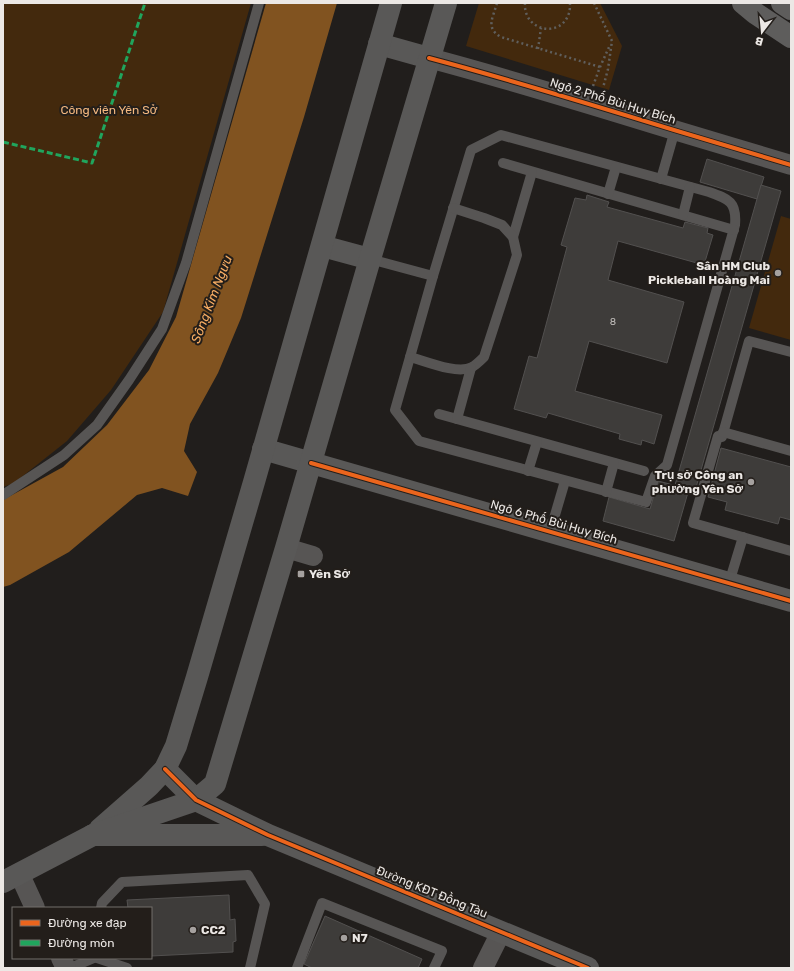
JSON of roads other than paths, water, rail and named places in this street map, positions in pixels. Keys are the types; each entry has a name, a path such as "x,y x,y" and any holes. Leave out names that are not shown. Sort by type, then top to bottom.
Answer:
{"highway":[{"path":"743,3 755,13 791,37"},
{"path":"782,3 791,9"}],"main road":[{"path":"93,835 149,786 165,769 176,746 322,246 391,3"},
{"path":"93,835 196,800 216,784 446,3"},
{"path":"379,44 429,58"},
{"path":"322,246 370,259"},
{"name":"Ngõ 6 Phố Bùi Huy Bích","path":"263,449 791,601"},
{"path":"165,769 216,784"},
{"path":"165,769 196,800 268,835"},
{"path":"216,784 222,800 241,818 268,835"},
{"name":"Đường KĐT Đồng Tàu","path":"11,878 93,835 268,835 588,968"}],"street":[{"name":"Ngõ 2 Phố Bùi Huy Bích","path":"429,58 593,105 791,165"},
{"path":"286,548 313,556"},
{"path":"11,878 34,907"},
{"path":"483,968 500,932"},
{"path":"62,959 66,968"}],"lane":[{"path":"3,495 64,455 97,425 129,380 162,329 186,263 259,3"},
{"path":"661,179 675,130"},
{"path":"501,135 661,179 724,197 732,205 736,214 734,230 667,465 655,476 646,502 419,441 395,410 471,150 501,135"},
{"path":"504,163 734,230"},
{"path":"608,194 616,167"},
{"path":"410,357 456,370 471,368 484,357 517,255 513,237 532,172"},
{"path":"683,215 690,187"},
{"path":"453,208 502,225 513,237"},
{"path":"370,259 433,276"},
{"path":"791,352 749,341 722,437 718,436 693,524 791,551"},
{"path":"457,419 471,368"},
{"path":"440,414 644,472"},
{"path":"723,432 791,451"},
{"path":"528,471 537,442"},
{"path":"606,492 614,463"},
{"path":"550,532 565,481"},
{"path":"729,583 743,537"},
{"path":"102,907 102,903 122,882 248,875 265,904 250,968"},
{"path":"297,968 322,903 442,951 434,968"},
{"path":"70,968 93,959"},
{"path":"97,959 102,968"},
{"path":"99,959 127,968"}],"water":[{"name":"Sông Kim Ngưu","path":"266,3 337,3 304,117 241,318 218,373 190,424 184,451 197,472 188,496 162,488 137,495 69,552 10,585 3,587 3,500 63,467 107,425 149,370 176,317"}],"place":[{"name":"Sân HM Club Pickleball Hoàng Mai","path":"778,273"},
{"name":"Trụ sở Công an phường Yên Sở","path":"751,482"},
{"name":"Yên Sở","path":"301,574"},
{"name":"CC2","path":"193,930"},
{"name":"N7","path":"344,938"}],"park label":[{"name":"Công viên Yên Sở","path":"109,110"}]}
